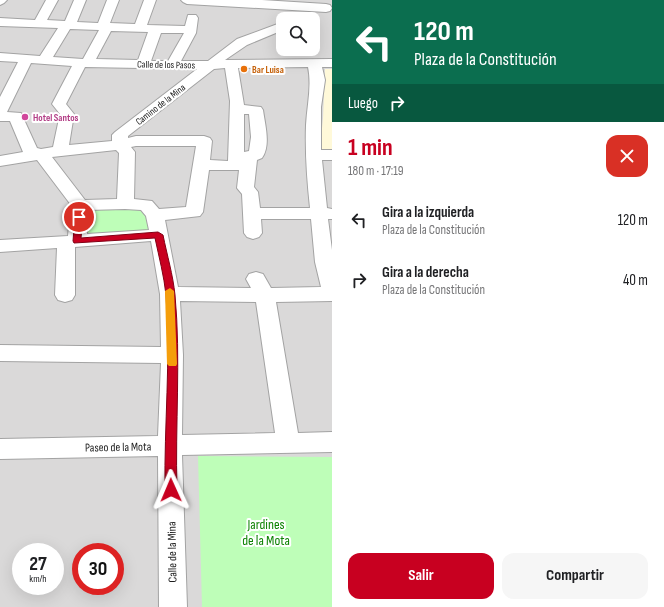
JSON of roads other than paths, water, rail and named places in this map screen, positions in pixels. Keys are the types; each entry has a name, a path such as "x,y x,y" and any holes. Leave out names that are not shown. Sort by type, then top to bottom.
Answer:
{"street":[{"path":"39,24 52,0"},
{"path":"44,60 68,25 80,0"},
{"path":"60,151 67,114 59,104 105,30 103,26 113,0"},
{"path":"140,28 150,0"},
{"path":"187,0 312,3 329,7"},
{"path":"172,65 190,33 195,0"},
{"path":"316,12 329,7"},
{"path":"1,23 178,30 190,29"},
{"path":"143,64 156,29"},
{"name":"Camino de la Mina","path":"120,145 120,135 210,65 242,42 276,29"},
{"name":"Calle de los Pasos","path":"0,57 172,65 332,63"},
{"path":"0,112 26,59"},
{"path":"170,294 260,287 332,294 324,262 325,214 313,155 314,107 318,80 314,63"},
{"path":"231,65 245,188 250,192 253,233"},
{"path":"237,109 256,110 259,137 256,155 249,156 242,166"},
{"path":"0,116 16,116 30,151 42,155 80,205"},
{"path":"0,161 60,151 120,145 136,141 204,141 202,165 194,212 157,225 71,242 0,246"},
{"path":"120,145 127,152 125,204"},
{"path":"313,155 332,155"},
{"path":"202,165 242,166"},
{"path":"80,205 146,205 157,225"},
{"path":"65,295 71,242 80,205"},
{"path":"251,213 325,214"},
{"name":"Calle de la Mina","path":"157,225 170,294 172,355 170,446 173,607"},
{"path":"260,287 288,442"},
{"path":"0,353 172,355"},
{"name":"Paseo de la Mota","path":"0,449 332,442"}],"place":[{"name":"Bar Luisa","path":"244,69"},
{"name":"Hotel Santos","path":"25,117"}],"park label":[{"name":"Jardines de la Mota","path":"266,532"}]}
